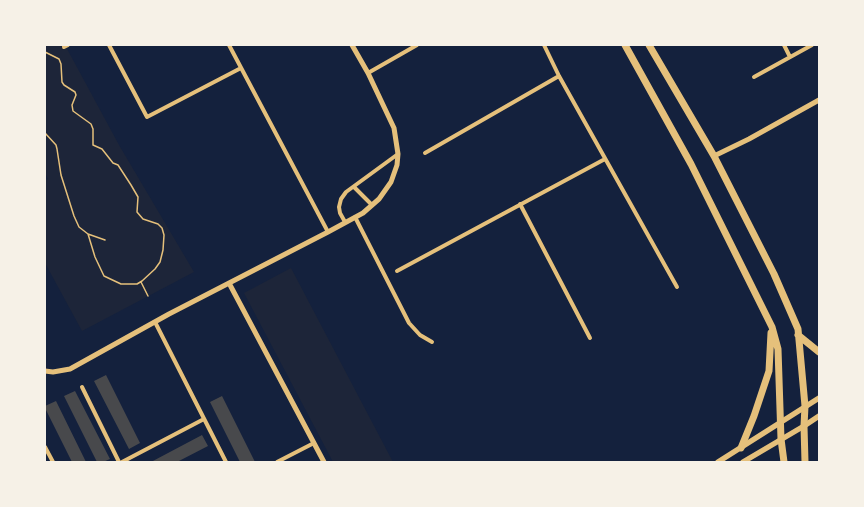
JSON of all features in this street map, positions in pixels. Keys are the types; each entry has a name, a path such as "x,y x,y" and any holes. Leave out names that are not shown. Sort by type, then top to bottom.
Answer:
{"highway":[{"path":"625,45 691,164 772,327 778,349 781,439 784,462"},
{"path":"649,45 714,156 774,274 798,329 805,406 805,462"},
{"path":"741,448 754,416 769,371 772,327"},
{"path":"798,335 819,352"}],"main road":[{"path":"718,462 819,398"},
{"path":"743,462 819,416"}],"street":[{"path":"109,45 147,117 241,68"},
{"path":"229,45 328,232"},
{"path":"45,371 53,372 70,369 155,322 363,213 379,199 391,182 397,165 398,154 394,128 368,73 352,45"},
{"path":"368,73 417,45"},
{"path":"544,45 559,76 677,287"},
{"path":"784,45 790,57"},
{"path":"754,77 812,45"},
{"path":"425,153 559,76"},
{"path":"714,156 749,139 819,100"},
{"path":"345,222 339,208 341,199 346,192 398,154"},
{"path":"397,271 605,159"},
{"path":"354,187 372,205"},
{"path":"520,204 590,338"},
{"path":"355,217 410,323 420,335 432,342"},
{"path":"229,283 324,462"},
{"path":"155,322 226,462"},
{"path":"82,387 119,462"},
{"path":"122,462 204,419"},
{"path":"277,462 314,443"},
{"path":"45,447 53,462"}],"path":[{"path":"45,52 59,59 62,64 62,82 75,92 76,95 72,106 73,111 91,124 93,129 92,145 102,149 113,162 118,165 138,197 137,212 143,219 158,224 162,228 164,235 163,250 160,262 141,282 137,284 121,284 104,276 95,257 88,234"},
{"path":"45,134 56,145 66,192 79,227 88,234 105,240"},
{"path":"141,282 148,296"}],"shaded area":[{"path":"45,45 65,45 119,145 194,272 82,331 45,263 45,180 48,179 45,173"},
{"path":"291,268 393,462 333,462 244,293"}],"building":[{"path":"106,375 140,443 129,449 94,381"},
{"path":"75,391 110,459 103,462 97,462 64,396"},
{"path":"222,396 255,462 240,462 210,402"},
{"path":"56,401 86,462 72,462 45,408 45,406"},
{"path":"202,435 208,446 177,462 151,462"}]}
